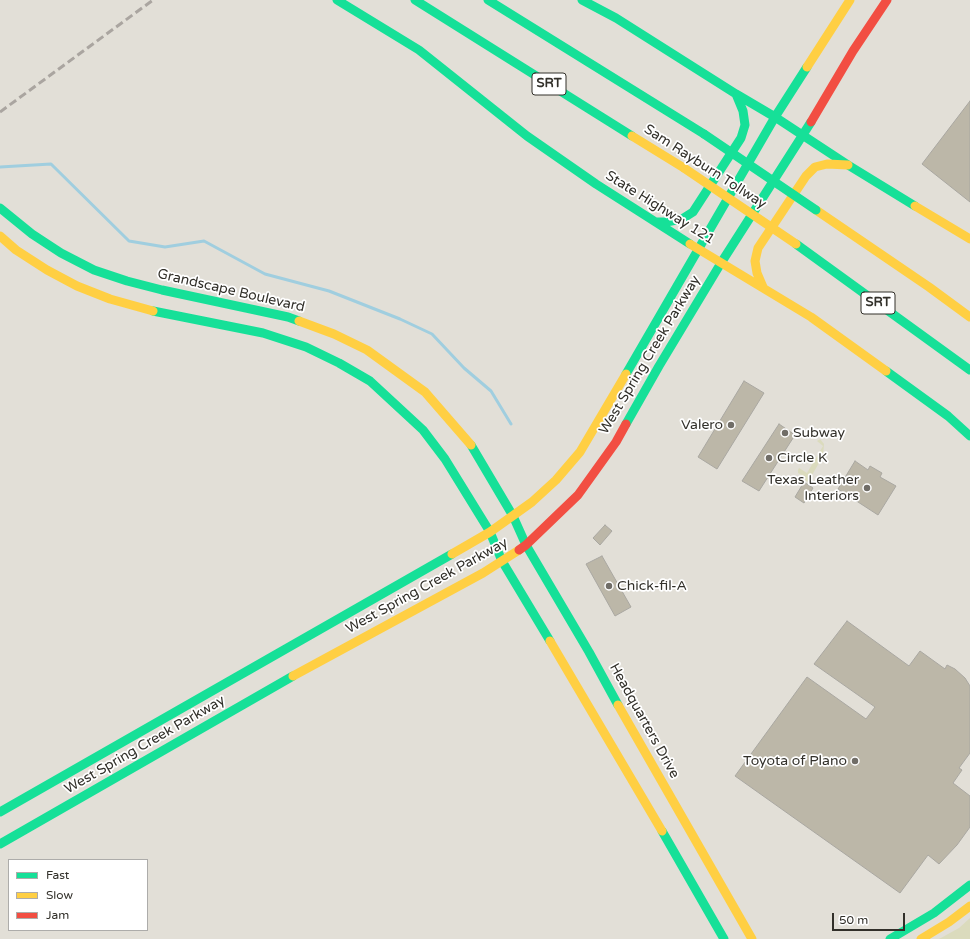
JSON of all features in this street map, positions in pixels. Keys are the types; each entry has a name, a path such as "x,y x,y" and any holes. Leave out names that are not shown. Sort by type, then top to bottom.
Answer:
{"main road":[{"name":"State Highway 121","path":"337,0 419,50 527,136 596,184 811,317 948,416 970,436"},
{"name":"Sam Rayburn Tollway","path":"415,0 684,168 796,244 970,370"},
{"name":"Sam Rayburn Tollway","path":"488,0 704,134 929,287 970,317"},
{"path":"582,0 616,18 775,117 848,165 970,239"},
{"name":"West Spring Creek Parkway","path":"0,812 141,736 490,532 532,502 556,480 580,452 775,117 850,0"},
{"name":"West Spring Creek Parkway","path":"0,844 149,754 483,573 526,546 578,495 616,442 721,262 803,135 853,51 887,0"},
{"path":"656,222 682,219 693,212 741,138 745,125 743,111 736,94"},
{"path":"763,287 757,273 755,261 758,248 806,176 815,167 827,164 848,165"},
{"name":"Grandscape Boulevard","path":"0,208 32,234 61,253 94,270 275,325 306,347 339,363 370,381 398,405 423,430 445,458 490,532"},
{"name":"Grandscape Boulevard","path":"0,236 16,250 47,270 77,286 110,299 144,309 263,332 288,317 334,334 367,350 425,392 471,445 513,516"},
{"path":"929,287 970,308"},
{"path":"960,362 970,374"},
{"name":"Headquarters Drive","path":"513,516 526,546 589,652 618,705 667,803 752,939"},
{"path":"490,532 502,561 724,939"},
{"path":"651,813 667,803"},
{"path":"890,939 934,913 962,892 970,884"},
{"path":"962,892 970,903"},
{"path":"921,939 949,922 970,906"}],"green space":[{"path":"820,439 824,444 823,456 808,482 803,479 804,476 798,473 798,470 799,468 807,473 823,446 817,441"},
{"path":"970,918 970,939 939,939 959,928"}],"building":[{"path":"970,101 970,202 922,164"},
{"name":"Valero","path":"744,381 764,393 717,469 698,457"},
{"name":"Circle K","path":"779,424 795,435 759,491 742,481"},
{"name":"Texas Leather Interiors","path":"855,461 868,470 870,466 882,473 880,477 896,486 878,515 838,489"},
{"path":"804,482 813,488 804,503 795,497"},
{"path":"605,525 612,531 600,545 593,538"},
{"name":"Chick-fil-A","path":"602,556 631,607 615,616 586,564"},
{"name":"Toyota of Plano","path":"847,621 909,666 920,651 945,669 947,665 955,669 965,678 970,686 970,753 959,768 962,770 953,783 970,796 970,827 957,845 939,864 928,855 900,893 735,776 807,677 866,719 875,707 814,664"}],"waterway":[{"path":"0,167 51,164 129,241 165,247 204,241 265,274 329,291 400,319 432,334 464,368 491,391 511,424"}],"railway":[{"path":"0,112 153,0"}],"traffic: fast":[{"path":"337,0 419,50 527,136 596,184 690,244"},
{"path":"415,0 632,136"},
{"path":"488,0 704,134"},
{"path":"582,0 616,18 915,206"},
{"path":"626,374 775,117 807,67"},
{"path":"656,222 682,219 693,212 741,138 745,125 743,111 736,94"},
{"path":"626,424 721,263 811,122"},
{"path":"704,134 816,210"},
{"path":"0,208 32,234 61,253 94,270 127,281 162,290 288,317 299,321"},
{"path":"796,244 970,370"},
{"path":"153,311 263,333 306,347 339,363 370,381 423,430 445,459 490,532 502,561 550,641"},
{"path":"886,371 948,416 970,436"},
{"path":"471,445 513,516 526,545 589,652 618,705"},
{"path":"0,812 452,554"},
{"path":"0,844 293,676"},
{"path":"662,831 724,939"},
{"path":"890,939 934,913 970,885"}],"traffic: slow":[{"path":"807,67 850,0"},
{"path":"632,136 684,168"},
{"path":"763,287 757,273 755,261 758,248 806,176 815,167 827,164 848,165"},
{"path":"684,168 796,244"},
{"path":"915,206 970,239"},
{"path":"816,210 929,287 970,317"},
{"path":"0,236 16,250 47,270 77,286 110,299 153,311"},
{"path":"690,244 811,317 886,371"},
{"path":"299,321 334,334 367,350 425,392 471,445"},
{"path":"452,554 490,532 532,502 556,480 580,452 626,374"},
{"path":"293,676 483,573 519,550"},
{"path":"550,641 662,831"},
{"path":"618,705 752,939"},
{"path":"921,939 949,922 970,906"}],"traffic: jam":[{"path":"811,122 853,51 887,0"},
{"path":"519,550 578,495 616,442 626,424"}],"place":[{"name":"Valero","path":"731,425"},
{"name":"Subway","path":"785,433"},
{"name":"Circle K","path":"769,458"},
{"name":"Texas Leather Interiors","path":"867,488"},
{"name":"Chick-fil-A","path":"609,586"},
{"name":"Toyota of Plano","path":"855,761"}]}
